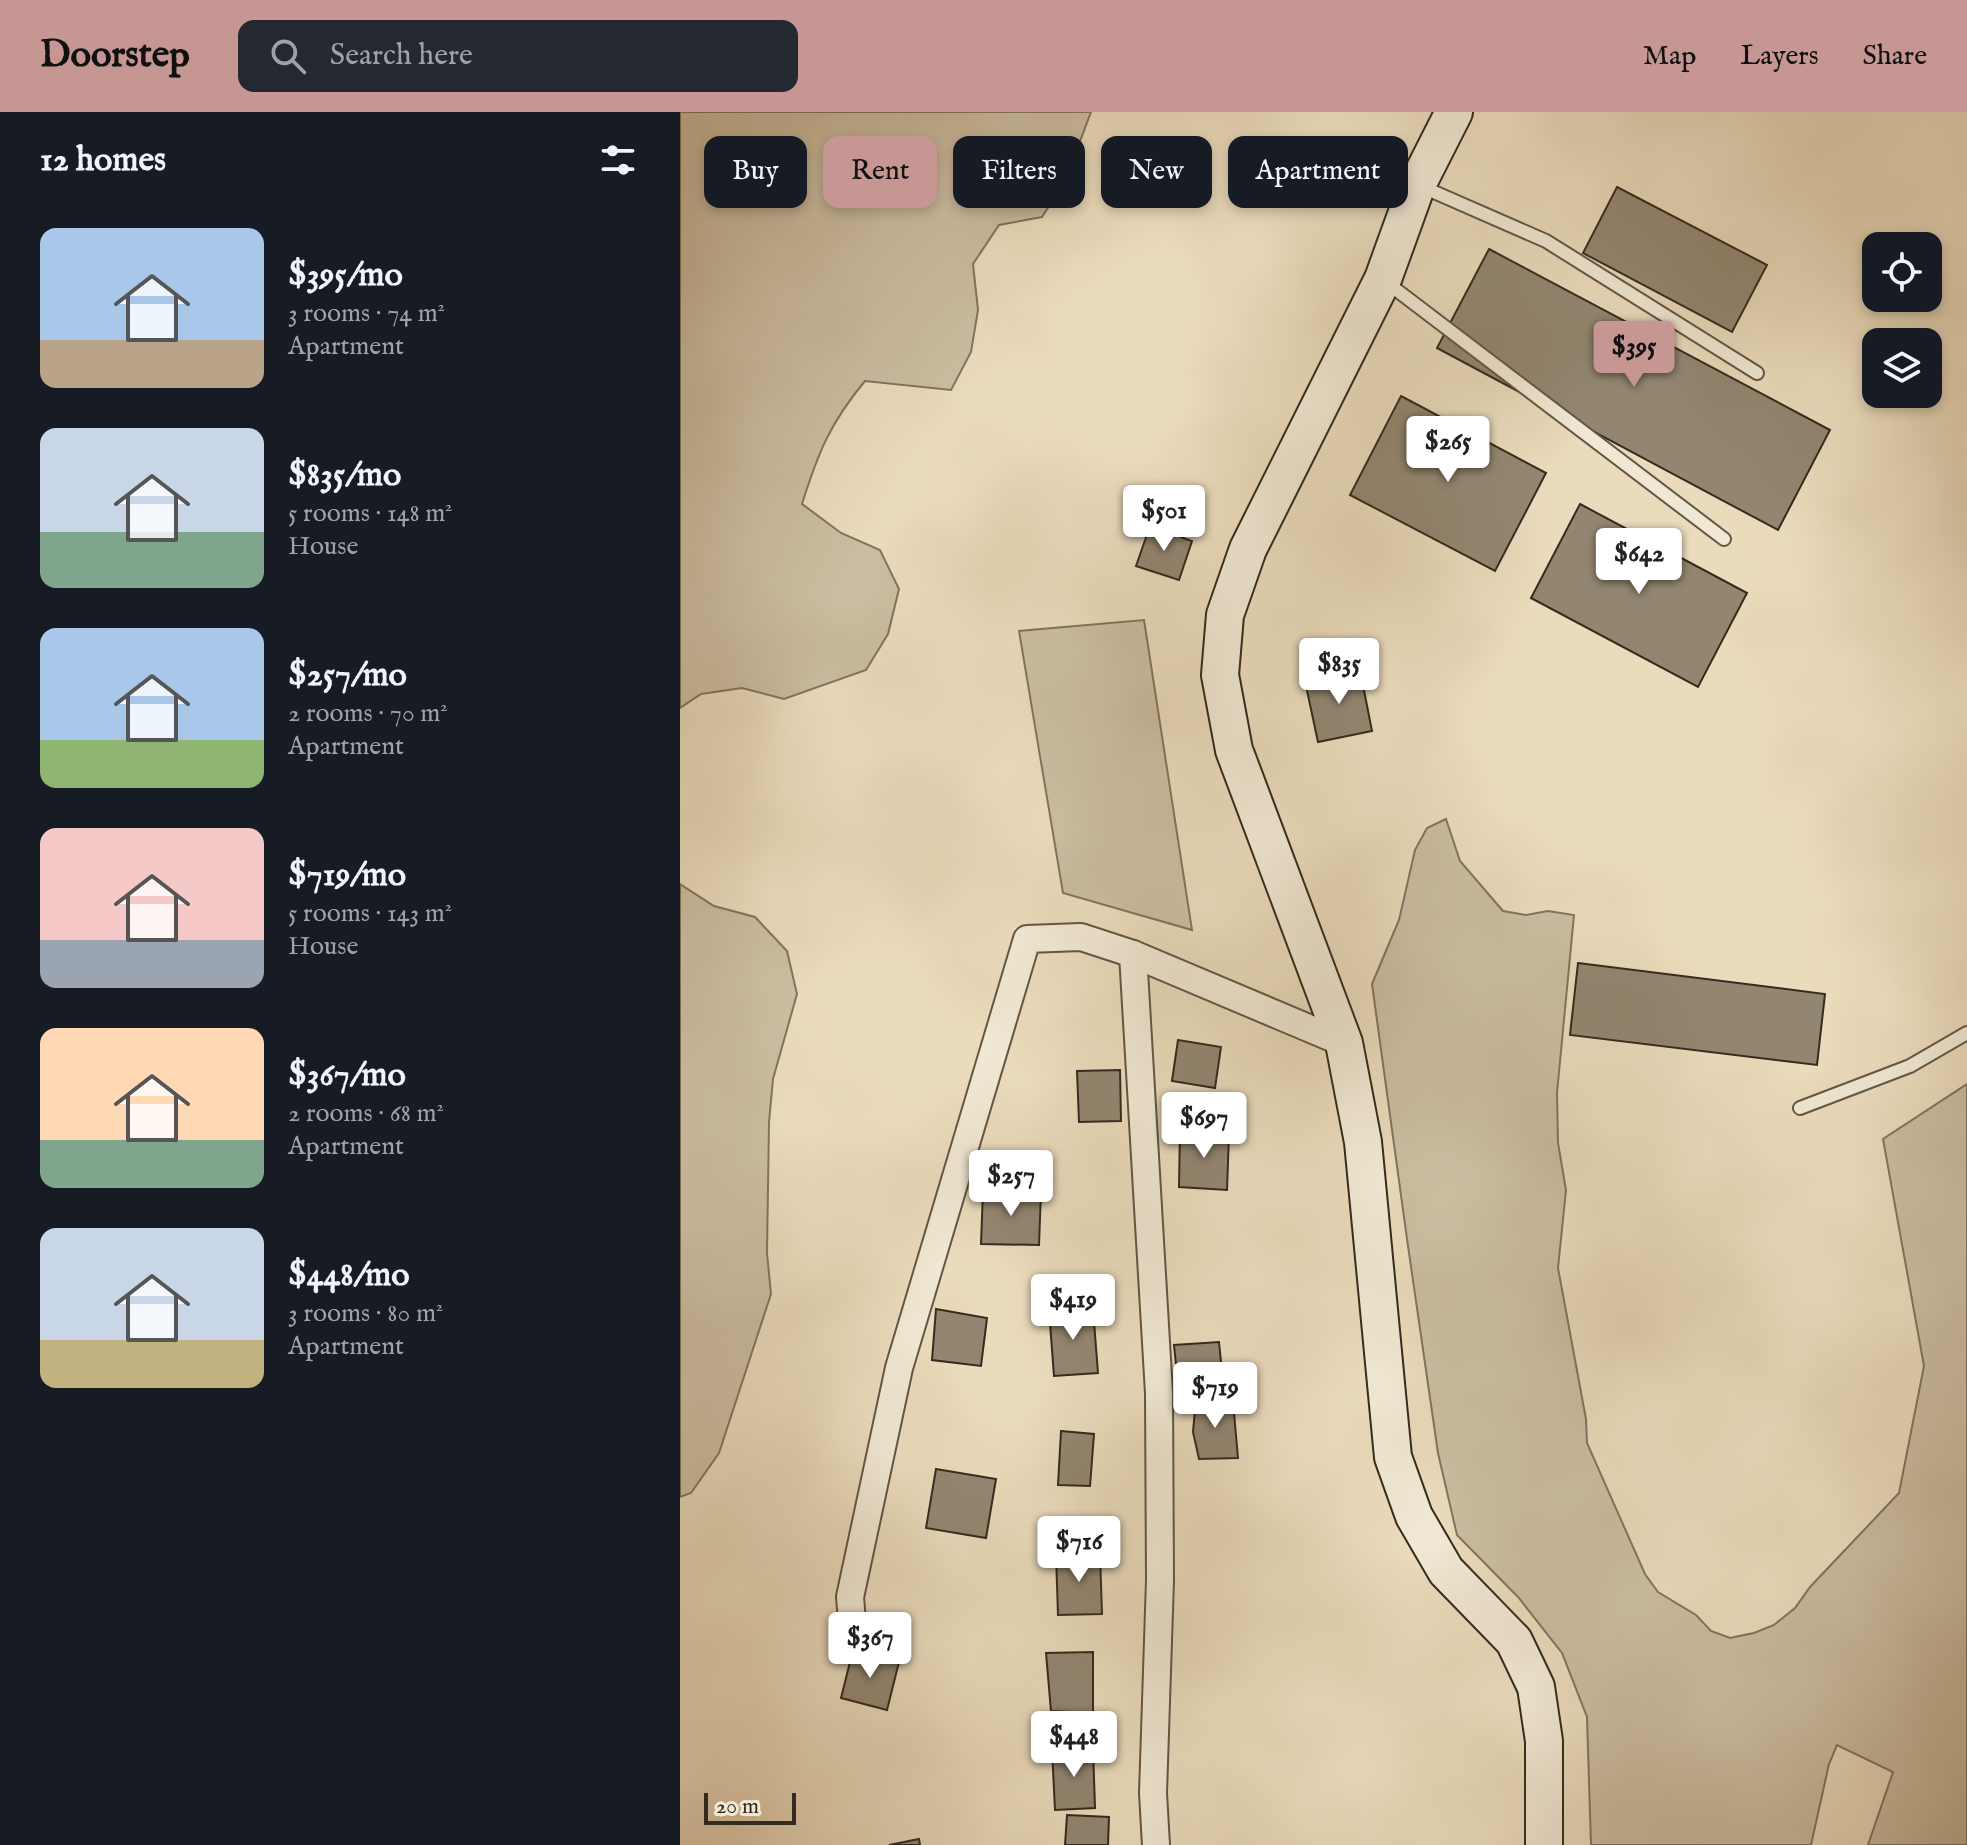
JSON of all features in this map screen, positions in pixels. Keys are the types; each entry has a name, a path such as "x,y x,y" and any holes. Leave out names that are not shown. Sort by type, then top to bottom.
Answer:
{"main road":[{"path":"1454,112 1417,185 1383,279 1248,549 1225,615 1220,675 1234,750 1344,1043 1363,1142 1393,1457 1414,1516 1446,1571 1514,1641 1536,1687 1544,1741 1544,1845"}],"street":[{"path":"854,1645 850,1597 899,1368 1027,939 1081,937 1133,954 1344,1043"},
{"path":"1133,954 1159,1393 1160,1580 1153,1793 1156,1845"}],"lane":[{"path":"1417,185 1546,241 1757,373"},
{"path":"1383,279 1724,539"},
{"path":"1800,1108 1910,1066 1967,1033"}],"shaded area":[{"path":"680,112 1091,112 1082,136 953,136 953,208 1048,208 1042,217 999,225 973,264 978,310 971,352 951,390 865,381 826,439 802,504 841,533 880,550 899,589 888,634 866,670 784,699 742,688 701,694 680,708"},
{"path":"1144,620 1192,930 1063,893 1019,631"},
{"path":"1446,819 1460,861 1503,911 1526,915 1548,911 1574,915 1557,1093 1558,1143 1566,1190 1558,1268 1586,1419 1587,1443 1645,1574 1658,1592 1696,1615 1711,1631 1730,1638 1774,1625 1795,1608 1810,1587 1899,1493 1924,1366 1883,1139 1967,1084 1967,1845 1868,1845 1893,1772 1837,1745 1829,1764 1811,1845 1591,1845 1587,1717 1562,1653 1518,1597 1457,1535 1438,1453 1407,1239 1372,984 1399,920 1415,850 1427,828"},
{"path":"680,884 714,906 755,917 787,951 797,994 773,1079 769,1122 767,1253 771,1294 719,1453 691,1493 680,1497"}],"building":[{"path":"1617,187 1767,265 1732,332 1583,253"},
{"path":"1489,249 1830,430 1778,530 1437,348"},
{"path":"1401,396 1546,473 1495,571 1350,495"},
{"path":"1580,504 1747,593 1698,687 1531,598"},
{"path":"1150,526 1192,541 1179,580 1136,566"},
{"path":"1360,670 1372,731 1318,742 1305,681"},
{"path":"1578,963 1825,994 1817,1065 1570,1035"},
{"path":"1178,1040 1221,1047 1215,1088 1172,1081"},
{"path":"1120,1070 1121,1121 1079,1122 1077,1071"},
{"path":"1180,1128 1229,1134 1227,1190 1179,1187"},
{"path":"983,1191 1041,1192 1039,1245 981,1244"},
{"path":"936,1309 987,1318 981,1366 932,1360"},
{"path":"1093,1309 1098,1373 1054,1376 1049,1310"},
{"path":"1219,1342 1224,1392 1179,1394 1174,1345"},
{"path":"1196,1399 1233,1402 1238,1458 1199,1459 1193,1432"},
{"path":"1061,1431 1094,1434 1090,1486 1058,1485"},
{"path":"936,1469 996,1479 986,1538 926,1528"},
{"path":"1100,1554 1102,1614 1058,1615 1056,1555"},
{"path":"853,1650 899,1662 887,1710 841,1698"},
{"path":"1093,1652 1093,1713 1051,1711 1046,1653"},
{"path":"1093,1748 1095,1808 1055,1810 1052,1749"},
{"path":"1067,1815 1109,1817 1108,1845 1065,1845"},
{"path":"919,1839 920,1845 889,1845"}]}
